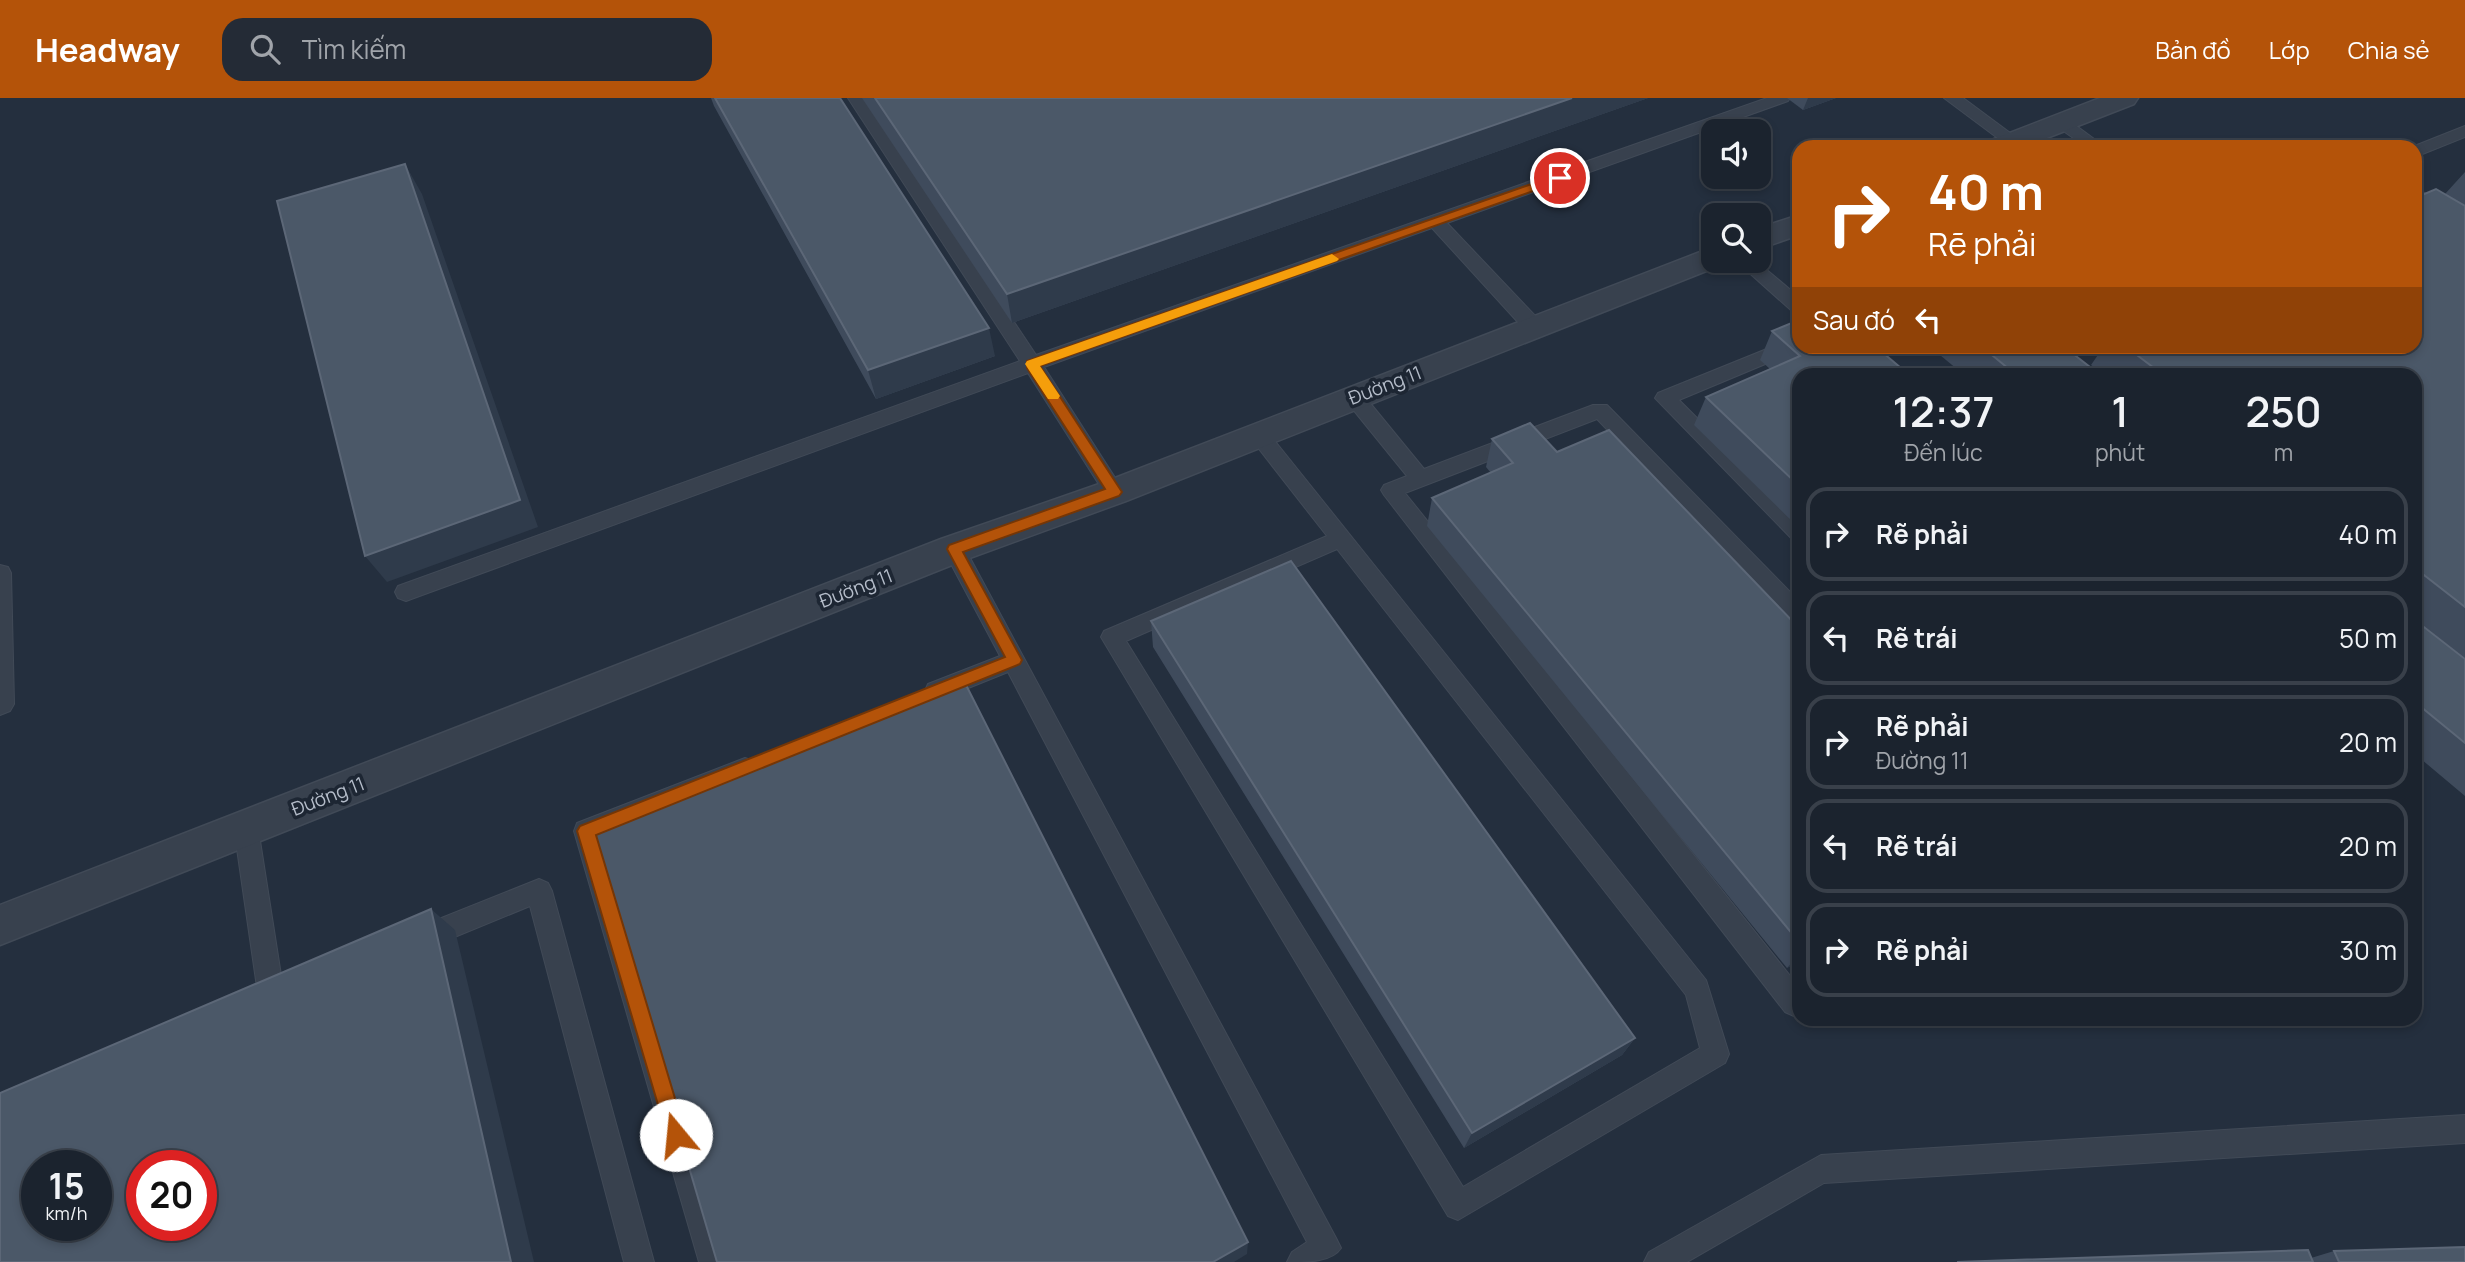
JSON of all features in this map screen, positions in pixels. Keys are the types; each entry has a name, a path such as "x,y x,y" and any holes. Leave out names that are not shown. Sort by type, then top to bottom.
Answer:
{"street":[{"path":"2016,140 2124,98"},
{"path":"1771,234 1792,227"},
{"name":"Đường 11","path":"0,925 954,549 1114,492 1701,262"}],"lane":[{"path":"856,98 1114,492"},
{"path":"406,592 1031,364 1782,98"},
{"path":"1952,98 2001,140"},
{"path":"2061,122 2087,140"},
{"path":"2422,149 2465,131"},
{"path":"2422,197 2465,223"},
{"path":"1436,222 1534,327"},
{"path":"1759,273 1792,301"},
{"path":"1792,345 1665,398 1792,526"},
{"path":"1354,397 1421,479"},
{"path":"1792,608 1600,410 1391,490 1792,1000"},
{"path":"1259,435 1697,989 1715,1054 1458,1206 1112,637 1340,539"},
{"path":"954,549 1326,1248 1302,1262"},
{"path":"0,573 0,705"},
{"path":"911,701 1014,660"},
{"path":"714,1262 586,831 768,758"},
{"path":"246,828 272,1001"},
{"path":"399,948 539,891 639,1262"},
{"path":"247,1011 297,990"},
{"path":"1659,1262 1691,1254 1821,1169 2465,1129"}],"building":[{"path":"715,98 840,98 989,328 868,370"},
{"path":"875,98 1572,98 1007,294"},
{"path":"405,164 520,500 365,556 277,201"},
{"path":"2436,189 2465,206 2465,607 2422,573 2422,368 2154,368 2136,354 2422,354 2422,195"},
{"path":"1792,323 1792,349 1772,331"},
{"path":"1798,354 1884,354 1901,368 1792,368 1792,479 1706,397 1800,356"},
{"path":"1991,354 2073,354 2091,368 2008,368"},
{"path":"1530,423 1557,452 1609,430 1792,621 1792,934 1432,498 1513,463 1492,439"},
{"path":"1291,561 1635,1038 1472,1133 1151,621"},
{"path":"2422,625 2465,659 2465,743 2422,708"},
{"path":"962,677 1248,1242 1213,1262 717,1262 590,832"},
{"path":"431,909 511,1262 0,1262 0,1093"},
{"path":"2465,1247 2465,1262 2339,1262 2334,1251"},
{"path":"2308,1250 2313,1262 1957,1262"}],"slow traffic":[{"path":"1053,396 1031,364 1332,259"}],"route":[{"path":"676,1135 586,831 1014,660 954,549 1114,492 1031,364 1560,178"}]}
